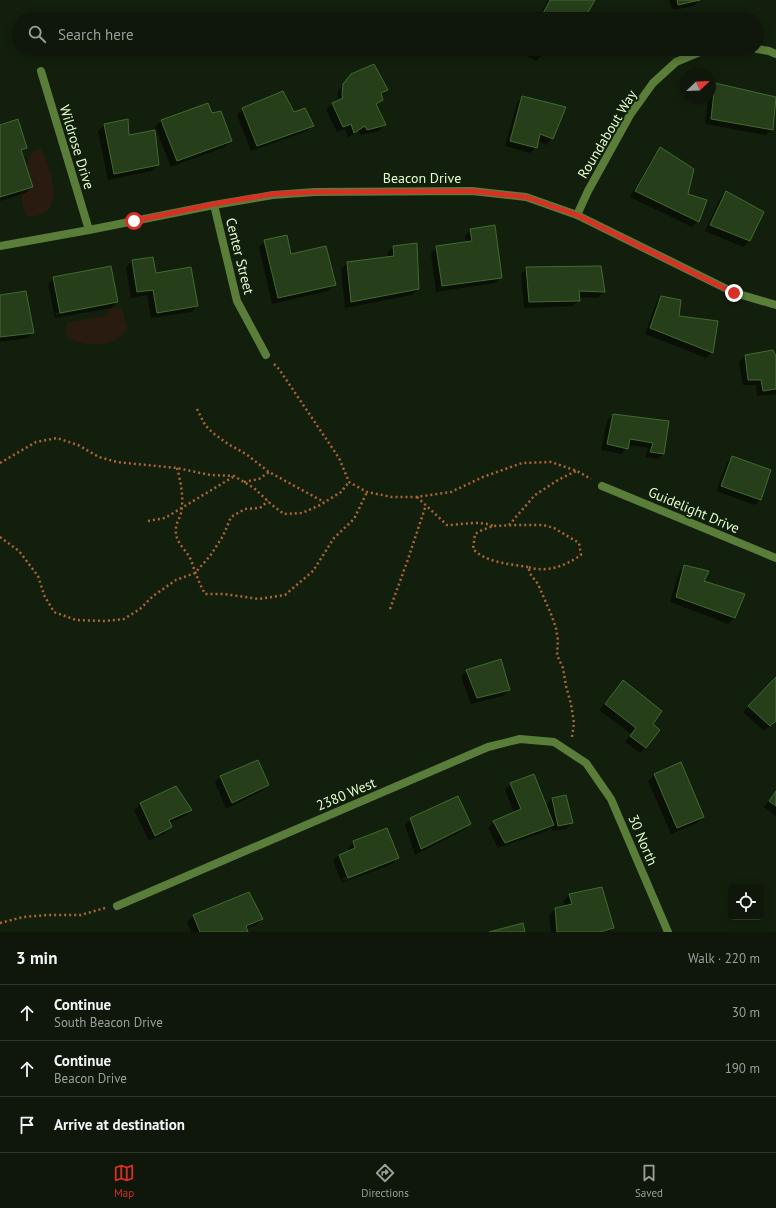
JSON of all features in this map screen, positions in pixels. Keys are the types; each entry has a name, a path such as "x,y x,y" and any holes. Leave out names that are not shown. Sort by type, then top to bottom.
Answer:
{"street":[{"path":"764,50 776,54"},
{"name":"Roundabout Way","path":"577,215 588,191 630,115 653,83 676,62 690,56"},
{"name":"Wildrose Drive","path":"41,71 89,230"},
{"name":"Beacon Drive","path":"0,246 89,230 214,204 273,194 315,192 472,191 526,197 577,215 734,293 776,305"},
{"name":"Center Street","path":"214,204 237,301 266,355"},
{"name":"Guidelight Drive","path":"602,486 776,558"},
{"name":"2380 West","path":"117,906 488,747 520,739 554,742 586,763"},
{"name":"30 North","path":"586,763 611,799 668,932"}],"path":[{"path":"266,355 279,369 325,436 339,458 349,482 367,492 392,497 416,497 451,492 483,477 522,463 551,462 577,470 602,486"},
{"path":"197,409 205,425 228,444 246,454 269,472 324,502"},
{"path":"0,463 36,442 57,438 78,445 99,458 117,462 177,468 210,475 234,476 254,488 284,514 302,513 341,492 349,482"},
{"path":"177,468 180,481 182,507 176,528 178,542 190,559 204,594 224,594 259,599 285,595 313,571 334,538 354,519 367,492"},
{"path":"509,525 535,495 577,470"},
{"path":"243,482 259,479 269,472"},
{"path":"148,521 165,518 234,476"},
{"path":"416,497 447,525 478,523 493,526"},
{"path":"0,537 19,551 38,576 44,596 54,612 76,620 105,621 124,619 140,609 153,596 176,580 195,573 210,556 223,536 231,517 245,509 260,508 268,501"},
{"path":"390,610 426,505"},
{"path":"509,525 542,525 554,528 579,543 581,555 571,562 548,570 536,570 487,559 479,555 473,549 475,534 493,526 509,525"},
{"path":"528,567 552,614 556,628 558,640 557,655 563,668 566,686 572,704 574,723 569,751"},
{"path":"0,923 29,916 81,915 129,901"}],"shaded area":[{"path":"42,149 52,183 53,200 50,208 44,213 26,217 20,192 34,187 27,166 32,152"},
{"path":"117,307 122,309 127,328 119,338 114,341 96,345 89,344 74,341 66,334 67,323 108,315 107,312"}],"building":[{"path":"550,0 595,0 588,12 544,12"},
{"path":"677,0 700,0 678,5"},
{"path":"374,64 388,90 381,93 383,100 376,104 386,125 367,130 365,126 354,133 351,124 343,127 332,103 343,98 343,84 351,74"},
{"path":"716,83 776,97 773,130 711,119 713,104 716,104"},
{"path":"283,91 294,112 305,108 314,126 257,146 242,108"},
{"path":"522,96 566,107 553,139 540,134 537,148 510,141"},
{"path":"208,103 212,113 221,111 232,141 177,161 161,120"},
{"path":"18,119 27,148 21,150 33,187 0,197 0,125"},
{"path":"128,119 129,135 155,130 159,165 114,174 104,124"},
{"path":"660,147 694,169 688,194 707,200 699,222 635,191"},
{"path":"726,191 764,212 750,241 710,225"},
{"path":"495,225 502,278 442,286 436,246 472,241 470,229"},
{"path":"287,235 291,254 326,246 336,285 278,298 264,240"},
{"path":"417,243 419,289 351,302 347,262 394,256 393,246"},
{"path":"153,257 156,273 191,267 198,306 157,313 153,290 137,292 132,260"},
{"path":"111,266 118,302 60,313 53,277"},
{"path":"601,266 605,292 579,291 580,301 529,302 526,267"},
{"path":"26,291 34,333 0,337 0,295"},
{"path":"661,296 681,300 679,316 718,321 713,353 650,328"},
{"path":"773,350 776,356 776,389 763,391 761,380 748,380 745,355"},
{"path":"613,414 669,421 664,454 650,452 653,443 630,439 628,449 607,444"},
{"path":"732,456 771,470 761,500 721,486"},
{"path":"684,565 709,571 704,581 745,594 735,618 676,597"},
{"path":"501,659 510,690 477,698 466,670"},
{"path":"776,677 776,721 770,726 748,706"},
{"path":"623,680 662,711 653,724 660,730 646,748 630,736 636,728 605,704"},
{"path":"258,760 269,785 232,803 220,776"},
{"path":"681,762 704,817 677,828 654,774"},
{"path":"534,774 554,825 505,843 493,821 521,809 510,783"},
{"path":"176,786 192,810 169,820 172,827 155,836 140,803"},
{"path":"776,791 776,806 769,801"},
{"path":"566,795 573,823 558,826 552,798"},
{"path":"458,796 471,824 421,849 410,818"},
{"path":"387,828 399,858 348,878 339,855 355,848 353,841"},
{"path":"602,887 614,928 600,932 557,932 555,908 572,904 569,894"},
{"path":"249,892 263,919 246,926 248,932 200,932 193,915"},
{"path":"523,923 525,932 489,932"}],"route":[{"path":"134,221 214,204 273,194 315,192 472,191 526,197 577,215 734,293"}]}
